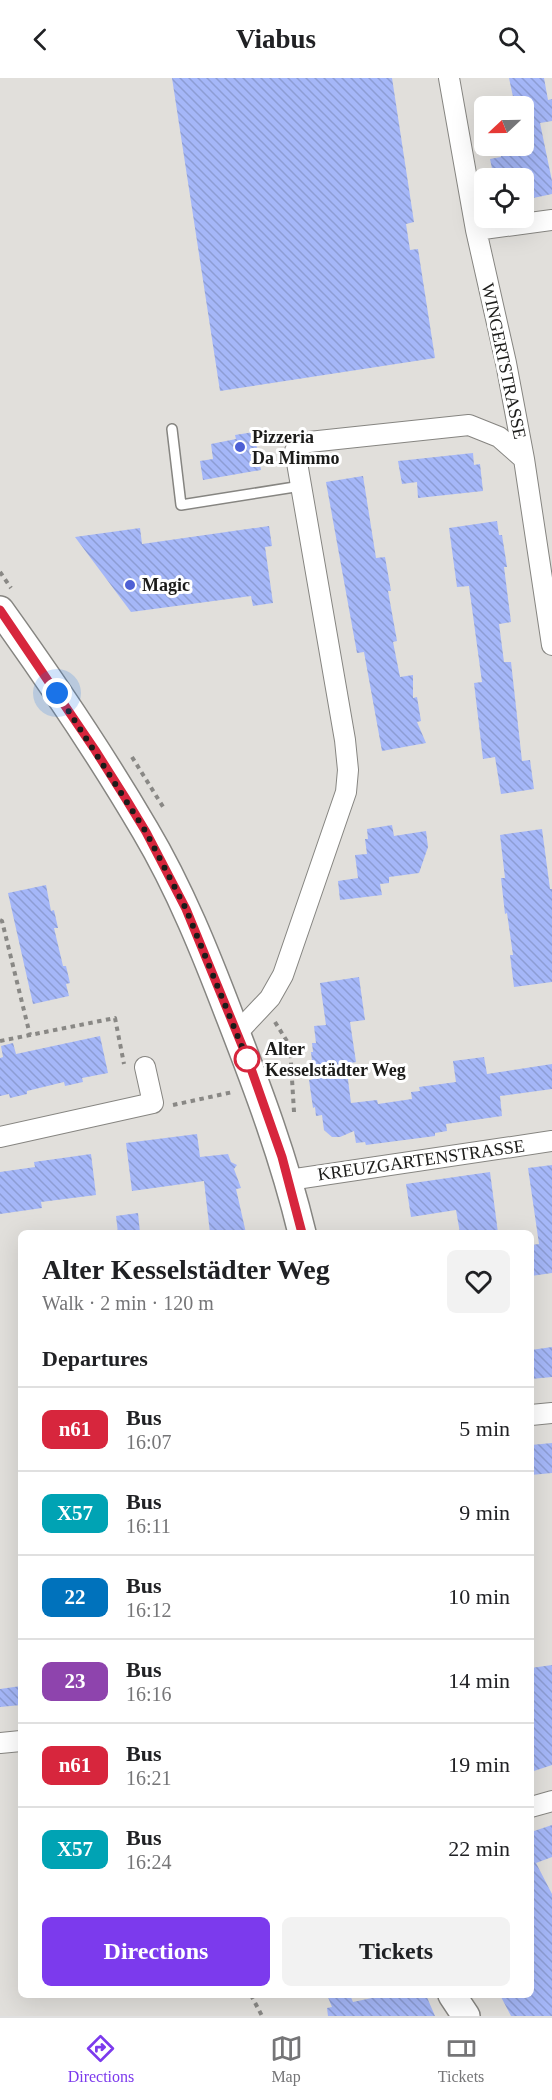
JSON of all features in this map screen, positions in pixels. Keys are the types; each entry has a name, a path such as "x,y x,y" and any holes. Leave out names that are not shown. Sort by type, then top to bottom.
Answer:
{"main road":[{"path":"0,610 95,750 146,832 186,909 257,1086 289,1180 301,1230"},
{"path":"455,1998 466,2016"}],"street":[{"name":"WINGERTSTRASSE","path":"449,78 476,230 506,363 524,459 552,645"},
{"path":"476,230 552,220"},
{"path":"237,1033 270,998 284,975 346,792 348,770 345,740 295,451 299,445 309,442 469,425 499,437 524,459"},
{"path":"0,1137 153,1103 145,1067"},
{"name":"KREUZGARTENSTRASSE","path":"289,1180 552,1141"},
{"path":"534,1415 552,1413"},
{"path":"0,1743 18,1741"},
{"path":"534,1806 552,1801"}],"lane":[{"path":"172,429 181,505 301,486"}],"path":[{"path":"0,920 3,921 30,1035"},
{"path":"0,1041 115,1018 124,1065 145,1067"},
{"path":"153,1103 175,1106 257,1086"},
{"path":"253,1998 262,2016"}],"building":[{"path":"172,78 392,78 414,222 406,224 410,250 418,249 435,358 220,391"},
{"path":"509,78 544,78 548,100 552,99 552,121 540,123 552,181 552,194 534,198 534,168 492,168 490,159 501,156 534,156 534,96 513,96"},
{"path":"254,432 261,470 203,480 200,461 213,459 211,444 236,439 235,435"},
{"path":"473,453 474,465 480,464 483,491 418,498 417,482 402,484 398,461"},
{"path":"363,476 376,558 385,557 391,591 388,591 397,641 393,642 400,677 413,675 413,698 417,697 421,721 417,722 426,743 382,751 364,652 357,653 326,482"},
{"path":"497,521 499,535 502,535 507,567 504,567 511,622 499,624 504,662 511,662 522,761 530,760 534,789 501,794 495,757 483,759 474,683 482,682 469,586 457,587 449,528"},
{"path":"269,526 272,546 265,547 273,603 253,606 251,596 131,612 75,537 140,528 142,544"},
{"path":"392,825 394,836 426,831 428,847 419,873 389,877 389,883 380,884 382,895 340,900 338,881 358,878 355,855 367,854 365,839 368,839 367,829"},
{"path":"542,829 550,889 552,889 552,982 514,987 510,955 513,955 501,878 505,878 500,835"},
{"path":"46,885 51,911 54,910 58,928 54,928 63,966 66,966 70,983 66,984 69,996 33,1004 8,893"},
{"path":"359,977 365,1020 350,1022 356,1062 346,1064 351,1103 377,1100 378,1104 412,1099 411,1092 420,1091 419,1087 456,1082 453,1061 484,1057 487,1074 552,1064 552,1089 500,1096 502,1116 446,1124 447,1131 435,1133 435,1136 366,1145 365,1142 356,1143 354,1131 340,1137 332,1137 324,1130 322,1115 316,1116 309,1080 314,1079 311,1052 313,1052 312,1043 316,1043 314,1026 326,1025 320,983"},
{"path":"100,1036 108,1073 82,1078 83,1082 65,1086 64,1082 27,1091 27,1094 10,1098 9,1094 0,1096 0,1058 3,1057 1,1046 13,1043 16,1054"},
{"path":"197,1134 200,1157 228,1154 231,1162 237,1165 234,1169 241,1188 236,1189 245,1230 210,1230 204,1181 132,1191 126,1143"},
{"path":"91,1154 96,1195 41,1202 42,1208 0,1214 0,1172 35,1167 34,1162"},
{"path":"552,1165 552,1273 534,1276 534,1245 539,1244 528,1168"},
{"path":"490,1172 498,1230 459,1230 456,1210 411,1217 406,1184"},
{"path":"138,1213 140,1230 118,1230 116,1216"},
{"path":"552,1347 552,1377 534,1379 534,1350"},
{"path":"552,1443 552,1473 534,1475 534,1445"},
{"path":"552,1665 552,1765 534,1771 534,1668"},
{"path":"18,1686 18,1705 0,1707 0,1689"},
{"path":"552,1825 552,1857 536,1863 552,1894 552,2016 511,2016 502,1998 534,1998 534,1831"},
{"path":"328,1998 351,1998 353,2002 372,1998 427,1998 435,2016 328,2016 327,2008 332,2007"}],"bus line":[{"name":"n61","path":"0,610 126,799 186,909 248,1060 282,1157 301,1230"}],"place":[{"name":"Pizzeria Da Mimmo","path":"240,447"},
{"name":"Magic","path":"130,585"},
{"name":"Alter Kesselstädter Weg","path":"247,1059"}],"route":[{"path":"57,693 146,832 186,909 247,1059"}]}
